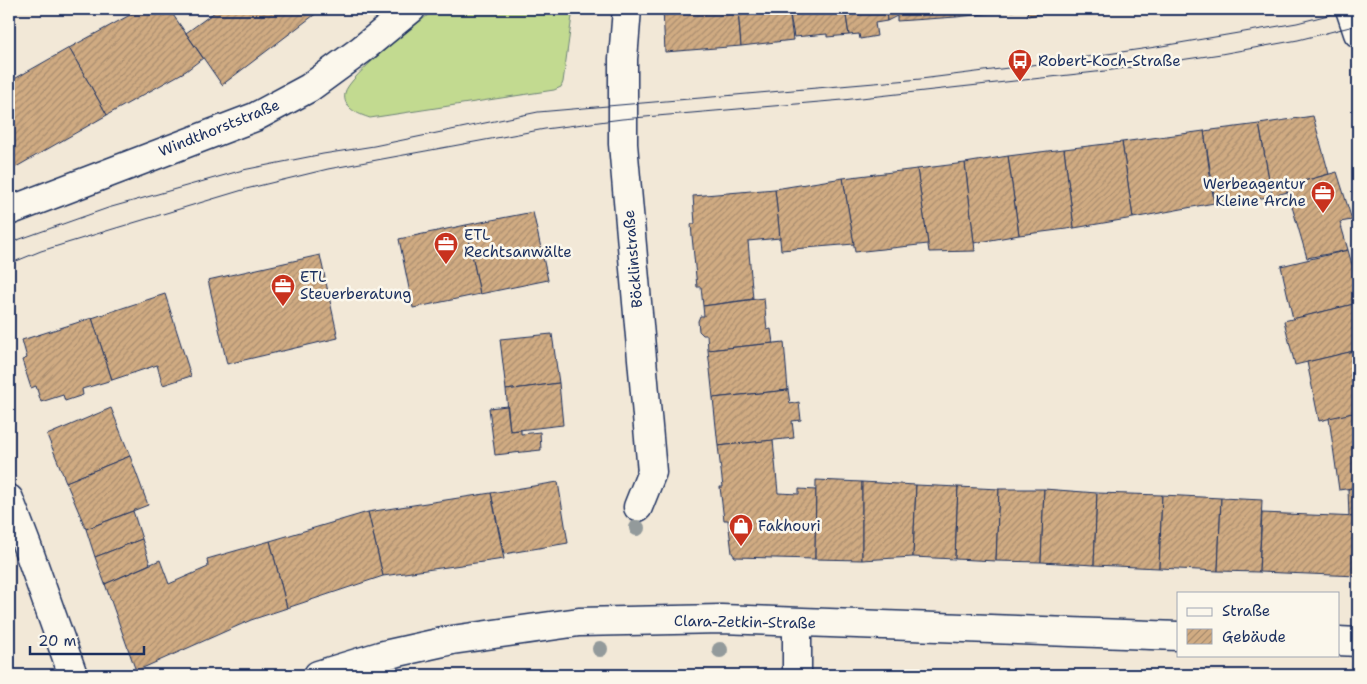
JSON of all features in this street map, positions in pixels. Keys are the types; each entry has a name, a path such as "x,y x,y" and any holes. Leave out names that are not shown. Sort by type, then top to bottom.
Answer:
{"street":[{"name":"Böcklinstraße","path":"627,9 623,59 623,144 652,472 638,507"},
{"path":"1350,9 1358,33"},
{"name":"Windthorststraße","path":"9,211 255,117 309,88 361,50 410,10"},
{"path":"9,499 73,675"},
{"name":"Clara-Zetkin-Straße","path":"318,675 380,656 452,640 579,622 721,619 1177,636"},
{"path":"797,623 797,675"},
{"path":"1340,641 1358,642"}],"green space":[{"path":"436,9 573,9 561,87 554,90 370,118 352,110 346,103 345,93 358,74"}],"building":[{"path":"141,9 169,9 203,58 186,71 107,115 69,48"},
{"path":"219,9 322,9 222,85 186,33"},
{"path":"663,9 738,9 741,46 665,52"},
{"path":"738,9 789,9 793,40 741,46"},
{"path":"789,9 845,9 849,35 827,37 827,34 794,37"},
{"path":"845,9 886,9 887,21 875,23 877,36 860,39 859,34 849,35"},
{"path":"886,9 955,9 956,17 897,21 897,16 887,21"},
{"path":"955,9 1002,9 1003,12 956,17"},
{"path":"1002,9 1027,9 1003,12"},
{"path":"1027,9 1060,9 1060,10 1028,16"},
{"path":"69,48 107,115 9,171 9,82"},
{"path":"1313,116 1329,174 1286,186 1288,192 1272,196 1259,124"},
{"path":"1259,124 1272,196 1216,207 1204,131"},
{"path":"1204,131 1214,203 1133,218 1122,142"},
{"path":"1122,142 1133,218 1074,228 1064,149"},
{"path":"1064,149 1074,228 1019,235 1008,156"},
{"path":"1008,156 1019,235 974,243 965,163"},
{"path":"965,163 975,251 929,252 917,169"},
{"path":"917,169 928,244 855,252 843,178"},
{"path":"1337,172 1352,220 1340,222 1348,250 1307,258 1286,186"},
{"path":"843,178 854,244 781,250 775,189"},
{"path":"775,189 780,238 748,241 753,299 703,306 701,287 697,287 692,236 691,224 695,224 693,196"},
{"path":"533,212 548,280 480,294 466,225"},
{"path":"466,225 480,294 413,308 399,239"},
{"path":"1348,250 1358,286 1358,303 1293,319 1281,266"},
{"path":"320,255 338,338 227,364 208,280"},
{"path":"165,294 191,376 163,385 157,365 112,380 92,318"},
{"path":"764,298 767,330 771,329 773,343 708,350 707,335 703,335 699,331 698,321 700,316 704,316 703,306"},
{"path":"1358,303 1358,350 1295,365 1284,321"},
{"path":"92,318 112,380 82,389 83,395 65,401 63,395 41,402 36,386 31,388 22,360 27,358 22,340"},
{"path":"552,334 559,383 506,390 500,339"},
{"path":"784,342 788,390 713,398 708,350"},
{"path":"1358,350 1358,412 1319,421 1307,362"},
{"path":"559,383 563,425 510,431 506,390"},
{"path":"788,390 790,404 799,402 801,420 792,421 794,438 718,446 713,398"},
{"path":"507,406 510,431 521,430 521,434 540,432 541,450 495,455 489,408"},
{"path":"111,408 130,456 66,482 47,435"},
{"path":"1358,412 1358,487 1339,490 1329,418"},
{"path":"773,440 778,493 799,494 799,489 816,490 815,559 735,557 732,553 728,520 724,520 720,487 723,487 718,446"},
{"path":"130,456 148,505 86,529 66,482"},
{"path":"816,480 862,482 862,560 815,559"},
{"path":"558,482 568,543 504,554 491,493"},
{"path":"862,482 916,485 913,557 862,560"},
{"path":"916,485 958,487 955,559 913,557"},
{"path":"958,487 999,489 996,561 955,559"},
{"path":"1358,487 1358,517 1349,517 1348,489"},
{"path":"999,489 1044,489 1041,562 996,561"},
{"path":"1044,489 1097,493 1094,565 1041,562"},
{"path":"491,493 504,559 383,576 368,512"},
{"path":"1097,493 1162,495 1159,568 1094,565"},
{"path":"1162,495 1221,498 1218,571 1159,568"},
{"path":"1221,498 1262,500 1259,572 1218,571"},
{"path":"133,511 142,539 95,557 86,529"},
{"path":"368,512 383,576 287,608 270,541"},
{"path":"1262,513 1358,517 1358,576 1259,572"},
{"path":"142,539 150,564 105,584 95,557"},
{"path":"270,541 287,608 251,620 136,671 105,584 160,560 169,584 208,567 207,559"}],"tram line":[{"path":"9,243 108,208 243,170 374,146 538,112 921,79 1024,66 1156,47 1297,23 1352,9"},
{"path":"9,264 41,251 246,189 328,169 545,129 622,119 843,100 1105,71 1221,54 1298,40 1358,25"}],"place":[{"name":"Robert-Koch-Straße","path":"1020,82"},
{"name":"Werbeagentur Kleine Arche","path":"1323,214"},
{"name":"ETL Rechtsanwälte","path":"446,265"},
{"name":"ETL Steuerberatung","path":"283,307"},
{"name":"Fakhouri","path":"741,547"}]}
